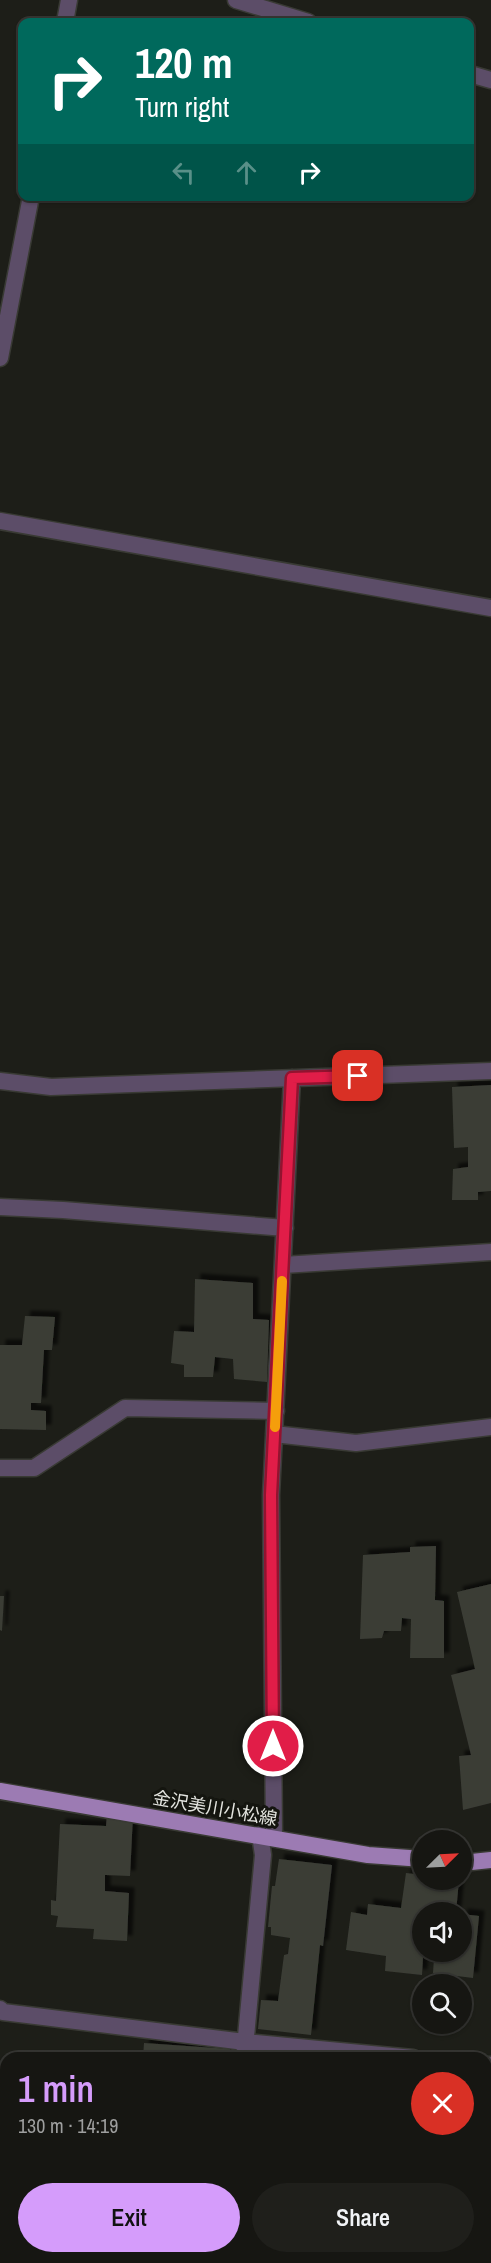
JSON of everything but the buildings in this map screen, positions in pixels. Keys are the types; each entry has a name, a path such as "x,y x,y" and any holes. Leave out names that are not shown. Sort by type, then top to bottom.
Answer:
{"main road":[{"name":"金沢美川小松線","path":"0,1791 368,1855 412,1858"},
{"path":"472,1862 491,1860"}],"street":[{"path":"66,18 69,0"},
{"path":"236,0 295,18"},
{"path":"474,75 491,80"},
{"path":"0,358 30,201"},
{"path":"0,521 491,608"},
{"path":"0,1081 51,1087 491,1071"},
{"path":"245,2050 263,1855 267,1836 271,1495 292,1078"},
{"path":"0,1207 285,1228"},
{"path":"283,1264 491,1252"},
{"path":"0,1468 34,1468 125,1408 276,1411"},
{"path":"274,1434 356,1443 491,1427"},
{"path":"0,2009 3,2012 245,2050 287,2052"}],"slow traffic":[{"path":"275,1427 282,1281"}],"route":[{"path":"273,1746 271,1495 292,1078 358,1076"}]}
